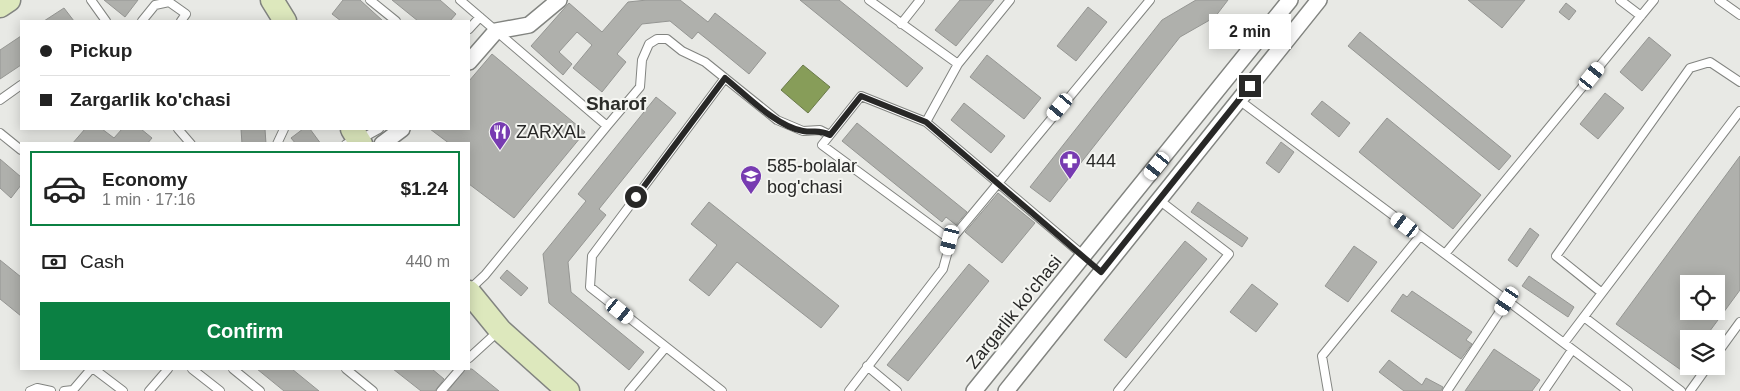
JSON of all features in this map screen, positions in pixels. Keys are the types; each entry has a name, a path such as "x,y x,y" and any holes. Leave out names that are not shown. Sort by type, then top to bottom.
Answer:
{"main road":[{"path":"0,6 9,0"},
{"path":"272,0 284,20"},
{"path":"289,0 301,20"},
{"path":"470,292 500,330 568,391"},
{"path":"470,310 492,337 552,391"}],"street":[{"path":"470,61 496,31 529,25 559,0"},
{"name":"Zargarlik ko'chasi","path":"974,391 1290,0"},
{"path":"1006,391 1319,0"},
{"path":"365,137 397,130"},
{"path":"1084,256 1101,272"}],"lane":[{"path":"91,0 104,20"},
{"path":"370,0 395,20"},
{"path":"460,0 607,126"},
{"path":"869,0 958,64"},
{"path":"901,24 920,0"},
{"path":"926,122 958,64 1010,0"},
{"path":"849,391 943,269 950,240 1150,0"},
{"path":"1620,0 1641,16"},
{"path":"1444,254 1654,0"},
{"path":"1719,0 1740,15"},
{"path":"143,20 155,5 169,2 186,14 182,20"},
{"path":"470,28 480,17"},
{"path":"470,290 640,87 644,52 649,44 657,39 666,39 682,51 705,62 777,120 803,131 820,130 830,135"},
{"path":"1602,292 1556,256 1690,68 1710,62 1740,82"},
{"path":"722,391 590,287 592,256 725,78"},
{"path":"0,100 20,86"},
{"path":"950,240 822,145 861,96 926,122 996,184 1084,256"},
{"path":"1239,100 1628,391"},
{"path":"1564,343 1740,111"},
{"path":"179,130 187,142"},
{"path":"278,142 284,130"},
{"path":"0,133 20,149"},
{"path":"1118,391 1229,254 1159,200"},
{"path":"1328,391 1322,356 1420,236"},
{"path":"1447,391 1507,301"},
{"path":"1584,317 1681,391"},
{"path":"1725,343 1740,322"},
{"path":"470,357 492,337"},
{"path":"629,391 666,347"},
{"path":"1544,391 1572,350"},
{"path":"867,366 897,391"},
{"path":"64,391 74,390 91,370"},
{"path":"93,370 123,391"},
{"path":"149,391 167,370"},
{"path":"193,370 220,391"},
{"path":"234,370 260,391"},
{"path":"347,370 373,391"},
{"path":"441,391 459,370"},
{"path":"1690,391 1702,375"},
{"path":"30,391 37,388 51,391"}],"shaded area":[{"path":"803,65 830,87 808,113 781,90"}],"building":[{"path":"104,0 138,0 125,17"},
{"path":"343,0 360,0 382,20 340,20 332,14"},
{"path":"392,0 440,0 456,14 451,20 417,20"},
{"path":"680,0 708,22 715,13 766,53 749,74 698,32 692,39 670,21 642,24 617,54 626,62 602,92 573,68 592,45 577,32 559,52 572,64 563,75 531,46 569,3 602,32 628,2"},
{"path":"800,0 839,0 923,68 907,87"},
{"path":"960,0 994,0 956,46 935,30"},
{"path":"1196,0 1228,0 1215,17 1180,37 1050,202 1030,187 1162,20"},
{"path":"1468,0 1525,0 1502,28"},
{"path":"1566,3 1576,11 1569,20 1559,12"},
{"path":"1088,7 1107,22 1076,61 1057,46"},
{"path":"64,8 73,20 46,20"},
{"path":"1360,32 1511,156 1499,170 1348,46"},
{"path":"20,37 20,66 0,79 0,50"},
{"path":"1649,37 1671,55 1642,91 1620,72"},
{"path":"492,54 585,132 514,218 470,185 470,142 447,142 431,130 470,130 470,80"},
{"path":"987,55 1041,98 1024,119 970,77"},
{"path":"1605,93 1624,108 1598,139 1580,124"},
{"path":"656,97 676,113 599,209 606,215 568,262 571,292 644,352 629,370 549,303 543,254 586,201 578,194"},
{"path":"1322,101 1350,123 1339,137 1311,114"},
{"path":"964,103 1005,136 991,153 951,120"},
{"path":"1387,118 1481,195 1453,229 1359,152"},
{"path":"857,123 967,212 956,225 946,217 942,222 842,141"},
{"path":"84,130 103,130 114,138 121,130 142,130 152,138 149,142 74,142"},
{"path":"241,130 265,130 266,142 242,142"},
{"path":"302,130 311,130 320,142 294,142 291,138"},
{"path":"1281,142 1294,152 1279,173 1266,163"},
{"path":"1740,156 1740,290 1725,310 1725,275 1680,275 1680,320 1718,320 1711,330 1680,330 1680,369 1616,324"},
{"path":"0,159 20,176 20,186 11,198 0,188"},
{"path":"998,193 1035,223 1002,263 965,232"},
{"path":"709,202 839,306 821,328 737,262 709,296 689,280 717,245 691,224"},
{"path":"1198,202 1248,238 1242,247 1191,212"},
{"path":"1530,228 1539,235 1517,267 1508,260"},
{"path":"1185,241 1207,259 1126,358 1104,340"},
{"path":"1354,246 1377,262 1348,302 1325,286"},
{"path":"0,260 20,276 20,315 0,299"},
{"path":"969,264 989,281 908,381 887,365"},
{"path":"507,270 528,288 521,296 500,278"},
{"path":"1529,276 1574,307 1568,317 1522,286"},
{"path":"1252,284 1278,304 1256,332 1230,312"},
{"path":"1412,291 1472,332 1466,340 1472,344 1461,359 1391,311 1403,294 1407,297"},
{"path":"1494,349 1540,380 1532,391 1465,391"},
{"path":"1389,360 1422,385 1426,378 1443,387 1441,391 1404,391 1379,372"},
{"path":"472,369 499,391 448,391 464,370"},
{"path":"258,370 293,370 319,391 284,391"},
{"path":"394,370 433,370 444,379 435,391 421,391"}],"place":[{"name":"ZARXAL","path":"500,151"},
{"name":"444","path":"1070,180"},
{"name":"585-bolalar bog'chasi","path":"751,195"}],"district":[{"name":"Sharof","path":"616,103"}],"route":[{"path":"636,197 725,78 777,120 803,131 820,130 830,135 861,96 926,122 996,184 1036,215 1101,272 1250,86"}]}
